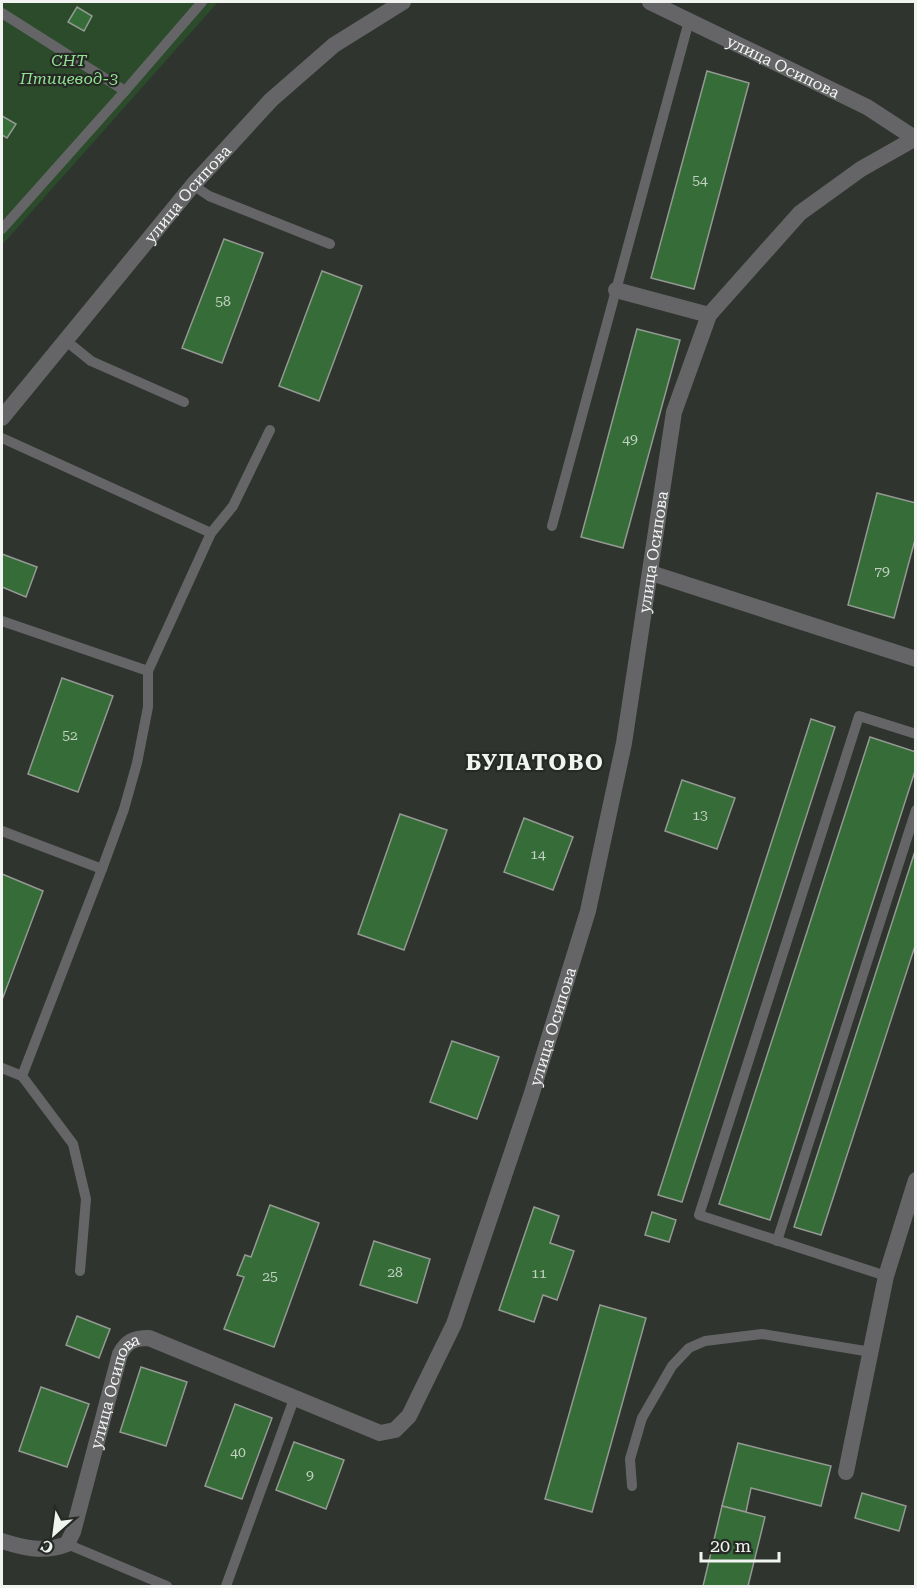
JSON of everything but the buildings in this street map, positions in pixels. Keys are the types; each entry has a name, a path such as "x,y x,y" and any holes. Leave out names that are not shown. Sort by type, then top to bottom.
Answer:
{"street":[{"name":"улица Осипова","path":"2,418 193,185 271,100 334,45 403,2"},
{"name":"улица Осипова","path":"67,1544 72,1533 120,1354 126,1344 135,1338 148,1338 380,1433 395,1430 409,1416 454,1324 531,1096 588,911 624,743 674,411 709,315 800,213 861,169 915,139 867,107 650,2"},
{"path":"616,290 709,315"},
{"path":"651,573 915,659"},
{"path":"846,1472 886,1276 915,1180"},
{"path":"2,1541 28,1549 53,1549 67,1544"}],"lane":[{"path":"2,229 202,2"},
{"path":"2,13 125,91"},
{"path":"552,526 689,21"},
{"path":"193,185 209,196 330,244"},
{"path":"65,340 91,361 184,402"},
{"path":"22,1076 124,808 137,763 148,707 148,671 211,533 233,506 270,430"},
{"path":"2,438 211,533"},
{"path":"2,621 148,671"},
{"path":"886,1276 699,1215 859,716 915,734"},
{"path":"777,1241 915,810"},
{"path":"2,831 102,870"},
{"path":"2,1068 22,1076 73,1144 86,1199 80,1271"},
{"path":"632,1486 630,1459 642,1418 672,1366 689,1348 705,1341 762,1334 871,1352"},
{"path":"226,1587 294,1399"},
{"path":"67,1544 167,1587"}],"green space":[{"name":"СНТ Птицевод-3","path":"2,2 218,2 2,245"}],"district":[{"name":"БУЛАТОВО","path":"535,762"}]}
